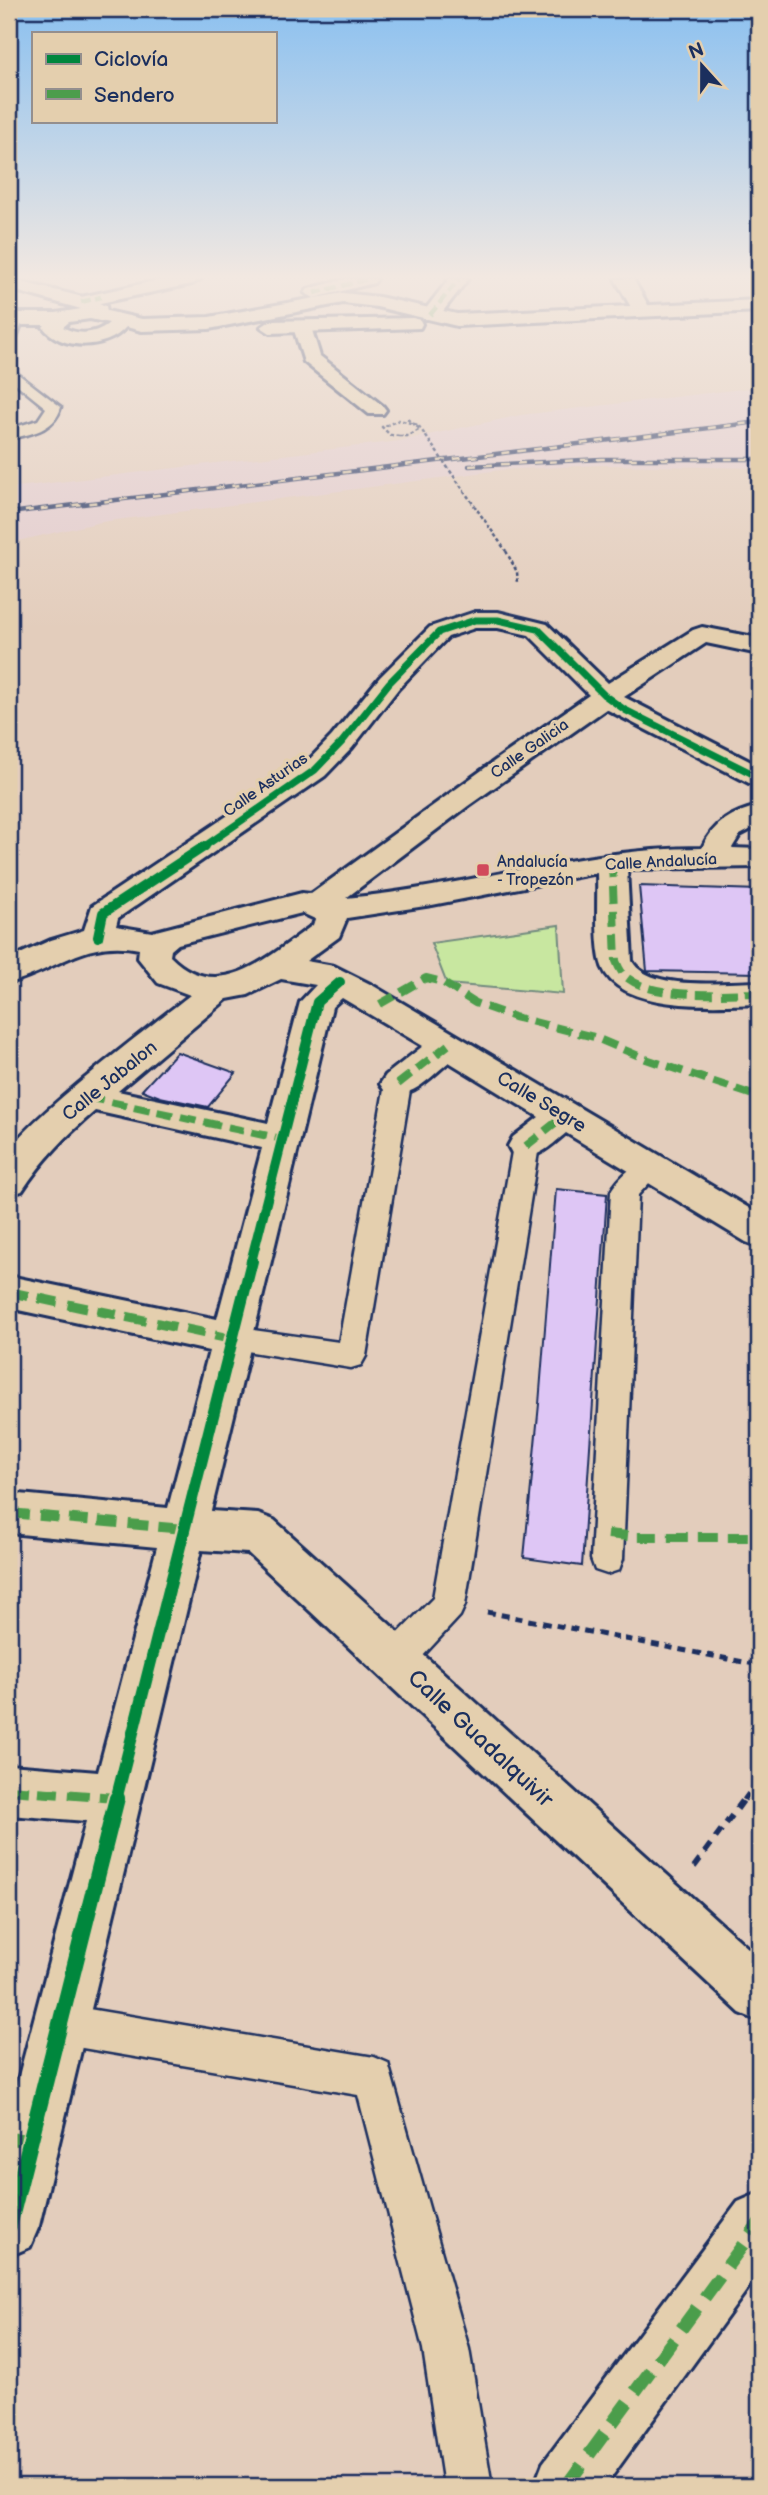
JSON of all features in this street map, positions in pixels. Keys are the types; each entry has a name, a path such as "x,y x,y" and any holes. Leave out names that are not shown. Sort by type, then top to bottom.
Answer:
{"street":[{"path":"358,395 376,410"},
{"name":"Calle Asturias","path":"98,937 103,913 315,770 342,742 389,683 439,632 475,620 519,623 538,629 604,695"},
{"name":"Calle Galicia","path":"9,2226 20,2139 60,2024 317,1002 324,941 363,870 467,791 604,695 702,635 759,646"},
{"path":"604,695 625,710 759,776"},
{"path":"714,857 719,838 731,827 759,815"},
{"name":"Calle Andalucía","path":"324,941 390,903 612,862 714,857 759,858"},
{"path":"612,862 616,961 622,975 629,982 651,990 759,993"},
{"path":"363,870 358,879 359,887 370,902 390,903"},
{"path":"9,971 72,944 98,937 120,936 158,943 176,933 292,905 324,941"},
{"name":"Calle Segre","path":"218,989 252,982 274,967 324,941 448,1045 759,1232"},
{"path":"158,943 154,958 170,975 187,983 218,989"},
{"name":"Calle Jabalon","path":"9,1181 27,1154 49,1130 218,989"},
{"path":"398,1084 448,1045"},
{"path":"87,1097 282,1139"},
{"path":"526,1146 565,1115"},
{"path":"9,1292 232,1339"},
{"name":"Calle Guadalquivir","path":"9,1513 183,1530 258,1534 759,1994"},
{"path":"9,1790 116,1798"},
{"path":"566,2486 759,2223"}],"lane":[{"path":"9,434 39,426 54,414 54,407 39,395"},
{"path":"232,1339 351,1356 398,1084"},
{"path":"396,1660 448,1605 526,1146"},
{"path":"607,1559 625,1191 651,1167"},
{"path":"60,2024 374,2077 446,2349 468,2486"}],"path":[{"path":"416,433 390,435 382,427 403,420 418,425 506,551 517,572 518,583"},
{"path":"448,1605 759,1665"},
{"path":"665,1907 759,1779"}],"shaded area":[{"path":"687,395 759,395 759,468 601,465 501,470 101,522 9,543 9,488 400,441 521,415"}],"green space":[{"path":"559,925 563,994 447,984 431,943"}],"building":[{"path":"639,886 759,890 759,973 647,971"},
{"path":"177,1052 236,1073 208,1107 160,1097 142,1090"},
{"path":"556,1189 607,1194 582,1566 524,1558"}],"railway":[{"path":"9,513 759,422"},
{"path":"469,466 602,459 759,459"}],"marked path":[{"path":"612,862 616,961 623,974 637,984 656,989 701,994 759,993"},
{"path":"380,1004 426,978 442,982 475,1003 514,1017 594,1037 646,1059 759,1097"},
{"path":"398,1084 448,1045"},
{"path":"87,1097 282,1139"},
{"path":"526,1146 565,1115"},
{"path":"9,1292 232,1339"},
{"path":"9,1513 183,1529"},
{"path":"608,1534 637,1537 759,1537"},
{"path":"9,1790 116,1798"},
{"path":"9,2139 30,2140"},
{"path":"566,2486 759,2223"}],"cycle path":[{"path":"98,937 103,913 315,770 342,742 389,683 439,632 475,620 498,620 538,629 604,695 625,710 759,777"},
{"path":"9,2226 313,1017 317,1002 340,982"}],"place":[{"name":"Andalucía - Tropezón","path":"483,870"}]}
